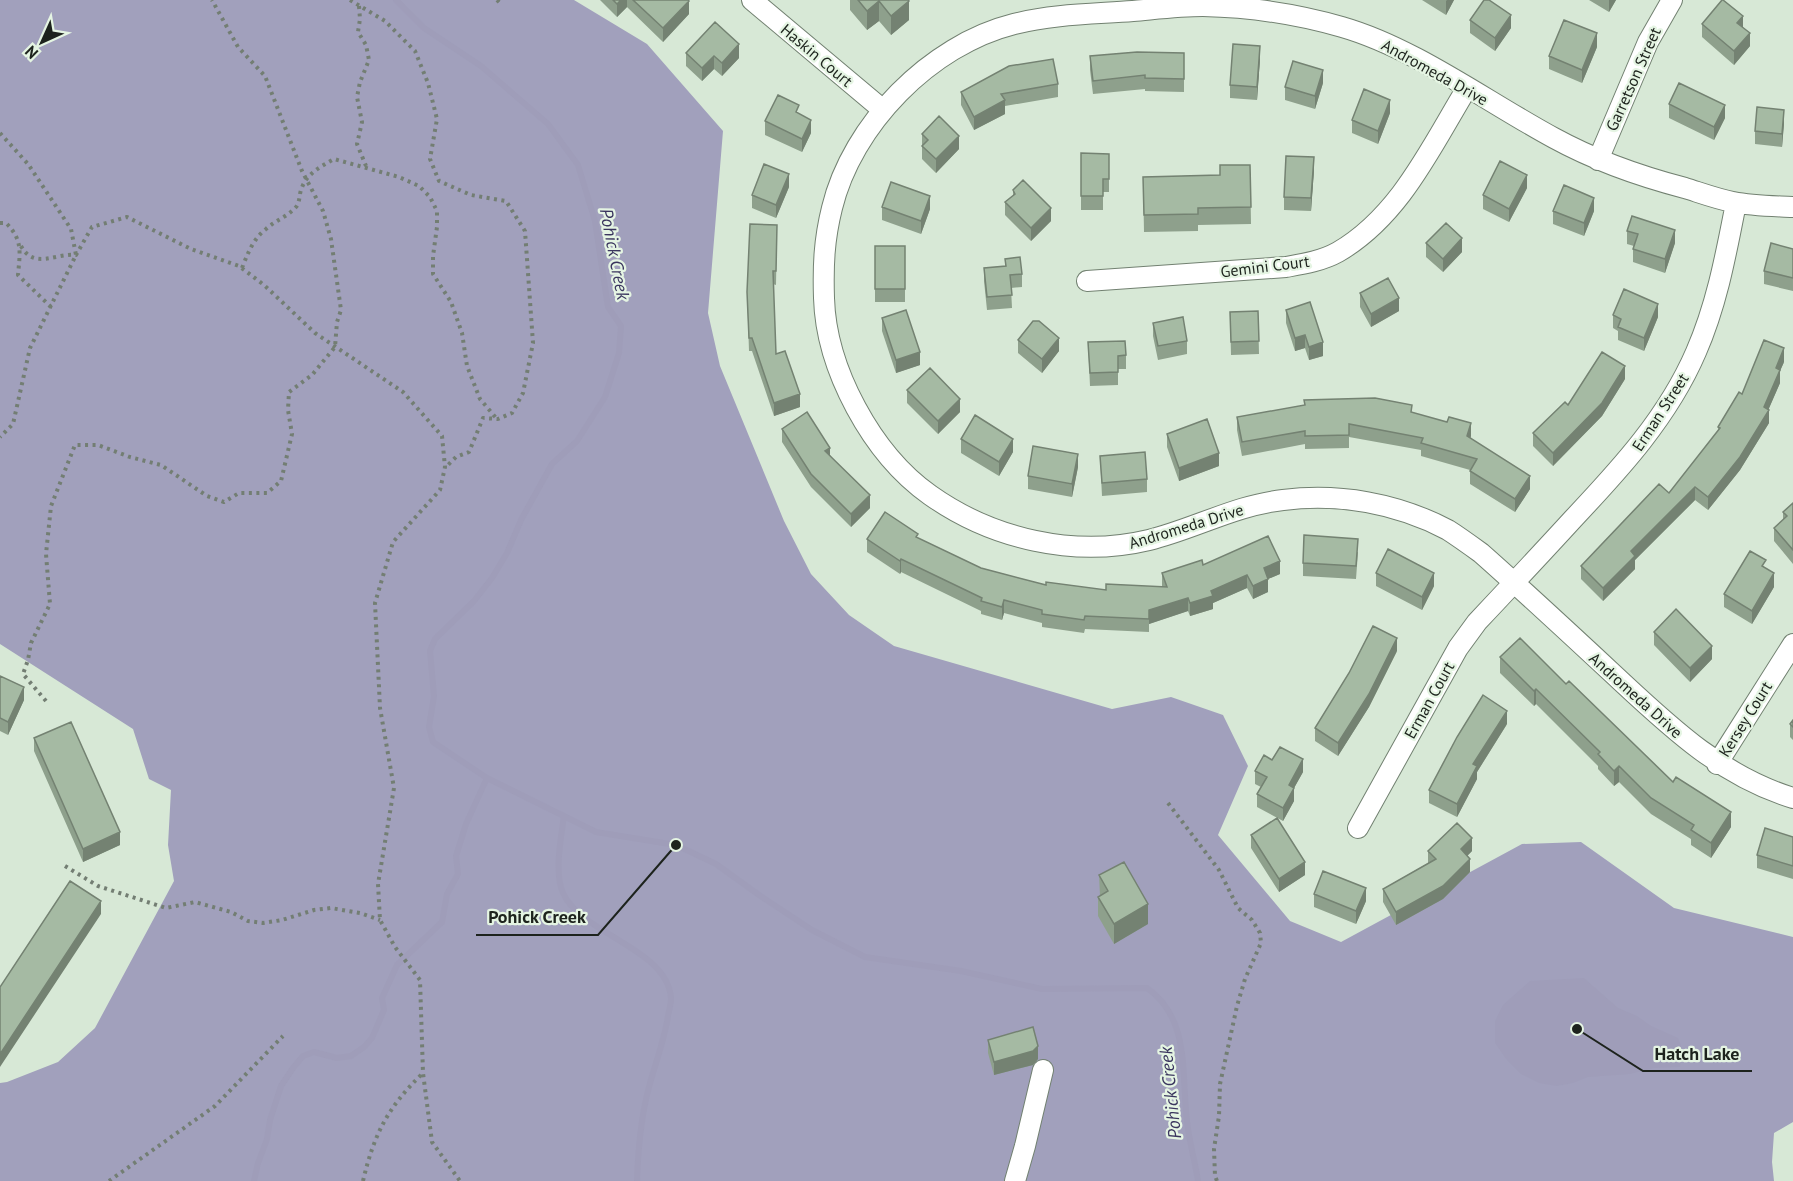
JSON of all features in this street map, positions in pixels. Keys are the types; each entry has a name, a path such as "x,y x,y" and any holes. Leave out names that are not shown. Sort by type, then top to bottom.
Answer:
{"street":[{"name":"Haskin Court","path":"752,0 883,110"},
{"name":"Garretson Street","path":"1598,160 1648,42 1672,0"},
{"name":"Andromeda Drive","path":"1793,207 1736,203 1640,176 1598,160 1557,140 1415,57 1344,27 1281,13 1202,6 1055,16 1010,24 942,57 912,80 883,110 851,160 832,206 823,257 824,308 836,362 857,411 888,456 909,478 931,496 969,519 1007,534 1050,544 1090,547 1118,546 1151,539 1244,508 1278,500 1319,497 1359,500 1404,511 1448,531 1480,553 1680,736 1717,764 1777,793 1793,798"},
{"name":"Gemini Court","path":"1087,281 1286,267 1312,262 1337,253 1369,231 1395,202 1467,88"},
{"name":"Erman Street","path":"1514,583 1626,462 1653,428 1677,391 1696,352 1713,307 1736,203"},
{"name":"Erman Court","path":"1358,828 1458,648 1477,622 1514,583"},
{"name":"Kersey Court","path":"1717,764 1793,644"},
{"path":"1015,1181 1043,1070"}],"path":[{"path":"46,701 22,674 28,660 31,643 50,604 46,554 51,506 75,445 98,445 161,465 207,496 224,502 239,493 267,493 281,481 286,462 292,434 288,410 289,392 312,375 335,348 340,310 331,239 323,211 306,179 265,76 238,46 212,0"},
{"path":"350,0 385,21 415,51 428,83 437,119 430,159 439,181 471,195 506,201 525,231 533,343 523,393 512,413 498,419 483,418 470,452 456,457 445,467"},
{"path":"359,6 358,32 366,45 369,60 357,97 362,122 357,144 367,167"},
{"path":"0,133 28,164 71,229 76,255"},
{"path":"242,268 253,241 266,228 286,216 299,204 306,179 315,170 334,159 399,177 419,186 430,197 437,211 433,256 434,274 451,302 462,333 467,366 480,399 498,419"},
{"path":"0,437 13,424 30,348 92,227 127,217 191,249 242,268 264,285 315,333 403,392 442,436 445,467 440,490 393,542 375,603 380,708 394,788 378,884 380,920 395,947 420,980 423,1073 432,1142 460,1181"},
{"path":"0,223 6,223 14,231 25,254 31,258 76,255"},
{"path":"21,246 18,275 51,307"},
{"path":"1168,803 1219,870 1238,908 1252,920 1260,933 1262,943 1245,979 1220,1084 1219,1116 1214,1149 1217,1181"},
{"path":"65,866 98,886 166,908 195,902 231,912 248,921 262,923 331,908 360,913 380,920"},
{"path":"109,1181 215,1106 283,1036"},
{"path":"363,1181 381,1126 401,1094 423,1073"}],"shaded area":[{"path":"0,0 574,0 647,44 723,131 708,313 720,366 784,521 811,574 849,615 894,646 1112,709 1171,697 1223,715 1248,766 1218,835 1290,921 1341,942 1522,844 1581,842 1674,908 1793,937 1793,1122 1774,1133 1772,1162 1774,1181 0,1181 0,1083 58,1062 95,1028 174,881 168,845 171,790 149,779 133,729 0,644"},
{"path":"1584,978 1618,1008 1678,1038 1683,1052 1680,1067 1654,1068 1630,1074 1588,1077 1557,1086 1539,1083 1521,1074 1506,1059 1495,1043 1495,1021 1503,1005 1530,981"}],"building":[{"path":"633,0 688,0 689,1 663,28"},
{"path":"858,0 909,1 891,16 879,1 867,11"},
{"path":"1484,0 1489,0 1511,15 1495,38 1470,20"},
{"path":"1722,0 1743,16 1737,23 1750,33 1734,51 1702,24"},
{"path":"1564,20 1597,33 1582,70 1549,56"},
{"path":"715,22 739,44 722,63 714,56 702,68 686,53"},
{"path":"1233,44 1260,46 1257,87 1230,85"},
{"path":"1137,52 1184,53 1184,79 1145,78 1145,75 1093,81 1090,56"},
{"path":"1053,59 1058,84 1001,94 1005,100 974,117 961,92 1009,66"},
{"path":"1293,61 1323,70 1315,96 1285,87"},
{"path":"1679,83 1725,105 1714,127 1669,104"},
{"path":"1364,89 1390,100 1378,131 1352,120"},
{"path":"778,95 799,105 796,112 811,120 802,139 765,121"},
{"path":"1757,107 1784,110 1782,134 1755,131"},
{"path":"939,116 959,136 936,159 922,146 928,140 922,134"},
{"path":"1081,153 1109,154 1109,179 1103,179 1103,196 1081,196"},
{"path":"1286,156 1314,157 1311,198 1284,197"},
{"path":"1500,161 1527,175 1509,209 1483,195"},
{"path":"764,164 789,174 776,205 752,195"},
{"path":"1220,165 1250,165 1251,207 1198,208 1198,214 1144,215 1143,177 1220,175"},
{"path":"1023,180 1051,208 1031,228 1005,202 1015,194 1013,190"},
{"path":"891,182 930,196 921,221 882,207"},
{"path":"1564,185 1594,198 1584,223 1553,211"},
{"path":"1632,216 1675,230 1665,259 1633,249 1638,234 1627,231"},
{"path":"1446,223 1462,238 1443,259 1426,243"},
{"path":"750,224 777,225 776,271 773,271 776,354 785,351 800,394 774,403 752,338 749,338 747,292"},
{"path":"1771,243 1793,249 1793,278 1764,271"},
{"path":"875,246 905,246 905,289 875,289"},
{"path":"1020,257 1022,274 1010,275 1012,295 987,297 984,268 1006,266 1005,259"},
{"path":"1388,278 1399,298 1371,314 1360,293"},
{"path":"1624,289 1658,304 1644,338 1618,327 1621,319 1613,315"},
{"path":"1310,302 1323,342 1309,347 1305,335 1295,338 1286,310"},
{"path":"906,310 920,352 896,360 882,318"},
{"path":"1258,311 1259,341 1231,342 1230,312"},
{"path":"1183,317 1187,341 1158,346 1153,323"},
{"path":"1033,321 1039,321 1059,338 1042,359 1018,340"},
{"path":"1764,340 1784,348 1776,368 1780,370 1764,407 1769,410 1740,457 1708,497 1695,487 1631,551 1635,556 1603,588 1581,566 1659,484 1669,493 1720,428 1718,427 1739,392 1742,394"},
{"path":"1125,341 1126,355 1118,356 1118,372 1090,373 1088,342"},
{"path":"1602,352 1625,366 1602,403 1553,453 1533,433 1565,402 1568,405"},
{"path":"930,368 960,399 938,421 907,390"},
{"path":"1375,398 1412,405 1411,412 1447,422 1449,417 1471,423 1467,436 1530,476 1515,499 1470,471 1477,459 1421,443 1423,438 1349,424 1349,435 1305,436 1305,431 1242,442 1237,417 1305,405 1304,400"},
{"path":"807,412 830,448 825,451 870,495 851,514 811,474 782,429"},
{"path":"975,415 1013,439 999,462 961,439"},
{"path":"1207,419 1219,453 1179,468 1167,434"},
{"path":"1033,446 1078,454 1072,484 1028,476"},
{"path":"1145,452 1147,479 1102,483 1100,456"},
{"path":"1793,503 1793,550 1774,528 1787,516 1783,512"},
{"path":"885,512 918,534 916,537 981,568 1046,585 1046,582 1106,590 1106,584 1167,587 1162,573 1202,560 1203,565 1268,536 1280,561 1264,568 1268,579 1253,586 1247,575 1211,591 1213,596 1190,603 1188,598 1149,610 1149,619 1085,616 1084,620 1042,614 1042,610 1004,600 1002,607 981,601 982,598 901,559 900,561 867,539"},
{"path":"1304,535 1358,539 1356,566 1303,563"},
{"path":"1388,549 1434,573 1422,597 1376,573"},
{"path":"1750,551 1766,560 1762,566 1774,573 1752,611 1724,594"},
{"path":"1676,609 1712,646 1690,668 1654,632"},
{"path":"1373,626 1397,638 1369,694 1338,743 1315,728 1349,673"},
{"path":"1520,638 1566,684 1569,681 1673,782 1676,777 1731,812 1711,843 1691,830 1694,825 1651,798 1619,766 1614,771 1598,754 1600,752 1500,657"},
{"path":"0,676 24,687 8,722 0,718"},
{"path":"1483,695 1507,711 1473,764 1477,766 1457,804 1429,790 1457,737"},
{"path":"71,722 120,832 83,849 34,738"},
{"path":"1280,747 1303,759 1289,785 1294,788 1283,808 1257,794 1267,777 1255,771 1264,755 1272,760"},
{"path":"1277,818 1305,862 1279,879 1251,835"},
{"path":"1457,823 1472,838 1461,849 1470,859 1443,886 1396,912 1383,889 1436,859 1428,851"},
{"path":"1765,828 1793,837 1793,866 1757,855"},
{"path":"1124,862 1148,904 1114,924 1098,897 1108,891 1099,875"},
{"path":"1323,871 1366,888 1356,911 1314,894"},
{"path":"70,881 101,901 0,1054 0,987"},
{"path":"1033,1027 1038,1046 1033,1051 994,1062 988,1040"}],"waterway":[{"name":"Pohick Creek","path":"396,0 424,28 481,66 548,124 578,165 595,221 608,307 621,326 619,353 605,397 577,441 552,464 492,578 474,601 435,639 430,651 434,696 429,727 433,742 487,778 596,832 676,845 716,864 812,930 865,957 961,971 1042,989 1147,988 1161,1001 1171,1015 1177,1031 1181,1048 1188,1128 1198,1181"},
{"path":"254,1181 281,1086 293,1068 303,1056 314,1052 337,1058 351,1056 364,1047 372,1038 384,1010 382,998 397,965 442,922 447,894 458,874 456,856 466,824 487,778"},
{"path":"564,816 559,866 563,893 573,908 587,920 655,966 666,981 671,998 664,1036 645,1106 637,1181"}],"place":[{"name":"Pohick Creek","path":"676,845"},
{"name":"Hatch Lake","path":"1577,1029"}]}
